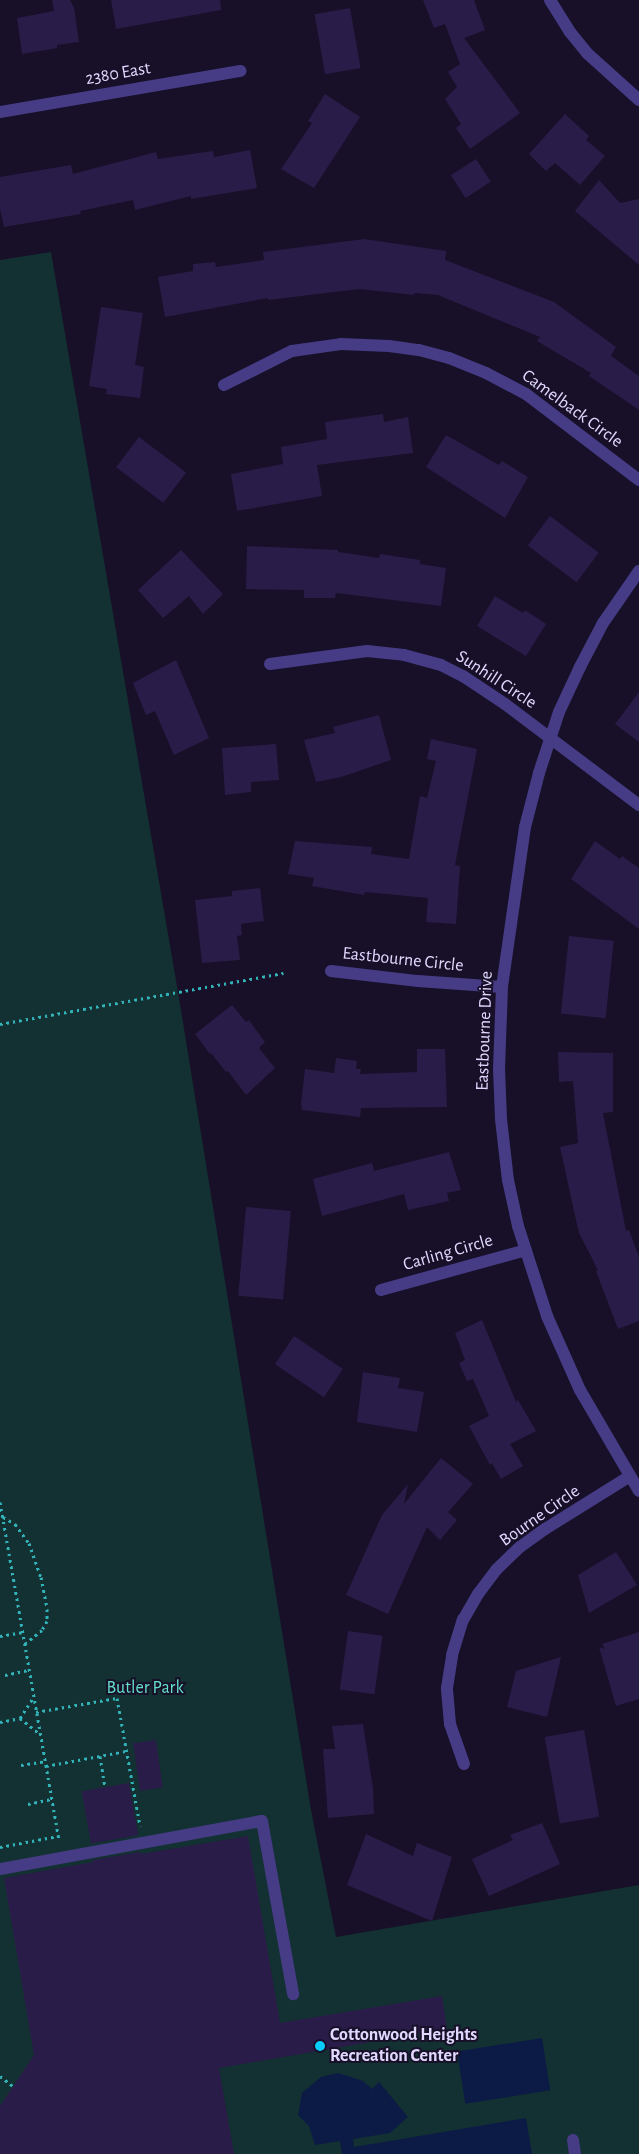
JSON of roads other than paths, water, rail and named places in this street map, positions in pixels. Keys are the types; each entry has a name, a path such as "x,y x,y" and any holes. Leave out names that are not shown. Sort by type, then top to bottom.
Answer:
{"street":[{"path":"550,0 588,54 639,100"},
{"name":"2380 East","path":"0,112 241,71"},
{"name":"Camelback Circle","path":"224,385 292,351 341,344 388,346 419,350 449,358 476,369 526,394 639,480"},
{"name":"Eastbourne Drive","path":"639,571 603,623 559,712 550,739 525,828 502,987 499,1069 500,1119 508,1180 526,1250 547,1316 564,1357 602,1430 639,1491"},
{"name":"Sunhill Circle","path":"270,664 366,651 404,655 441,666 463,676 505,704 639,805"},
{"name":"Eastbourne Circle","path":"331,970 418,981 502,987"},
{"name":"Carling Circle","path":"381,1290 526,1250"},
{"name":"Bourne Circle","path":"464,1764 450,1724 447,1688 452,1655 463,1620 478,1594 497,1569 520,1548 545,1529 630,1476"},
{"path":"0,1869 262,1821 292,1994"},
{"path":"573,2140 575,2154"}],"water":[{"path":"542,2038 550,2090 465,2104 457,2051"},
{"path":"338,2073 363,2081 372,2089 379,2082 408,2117 390,2133 353,2139 354,2147 526,2118 532,2154 342,2154 340,2141 315,2145 309,2126 298,2115 302,2093 321,2077"}],"place":[{"name":"Cottonwood Heights Recreation Center","path":"320,2046"}],"park label":[{"name":"Butler Park","path":"145,1688"}]}
